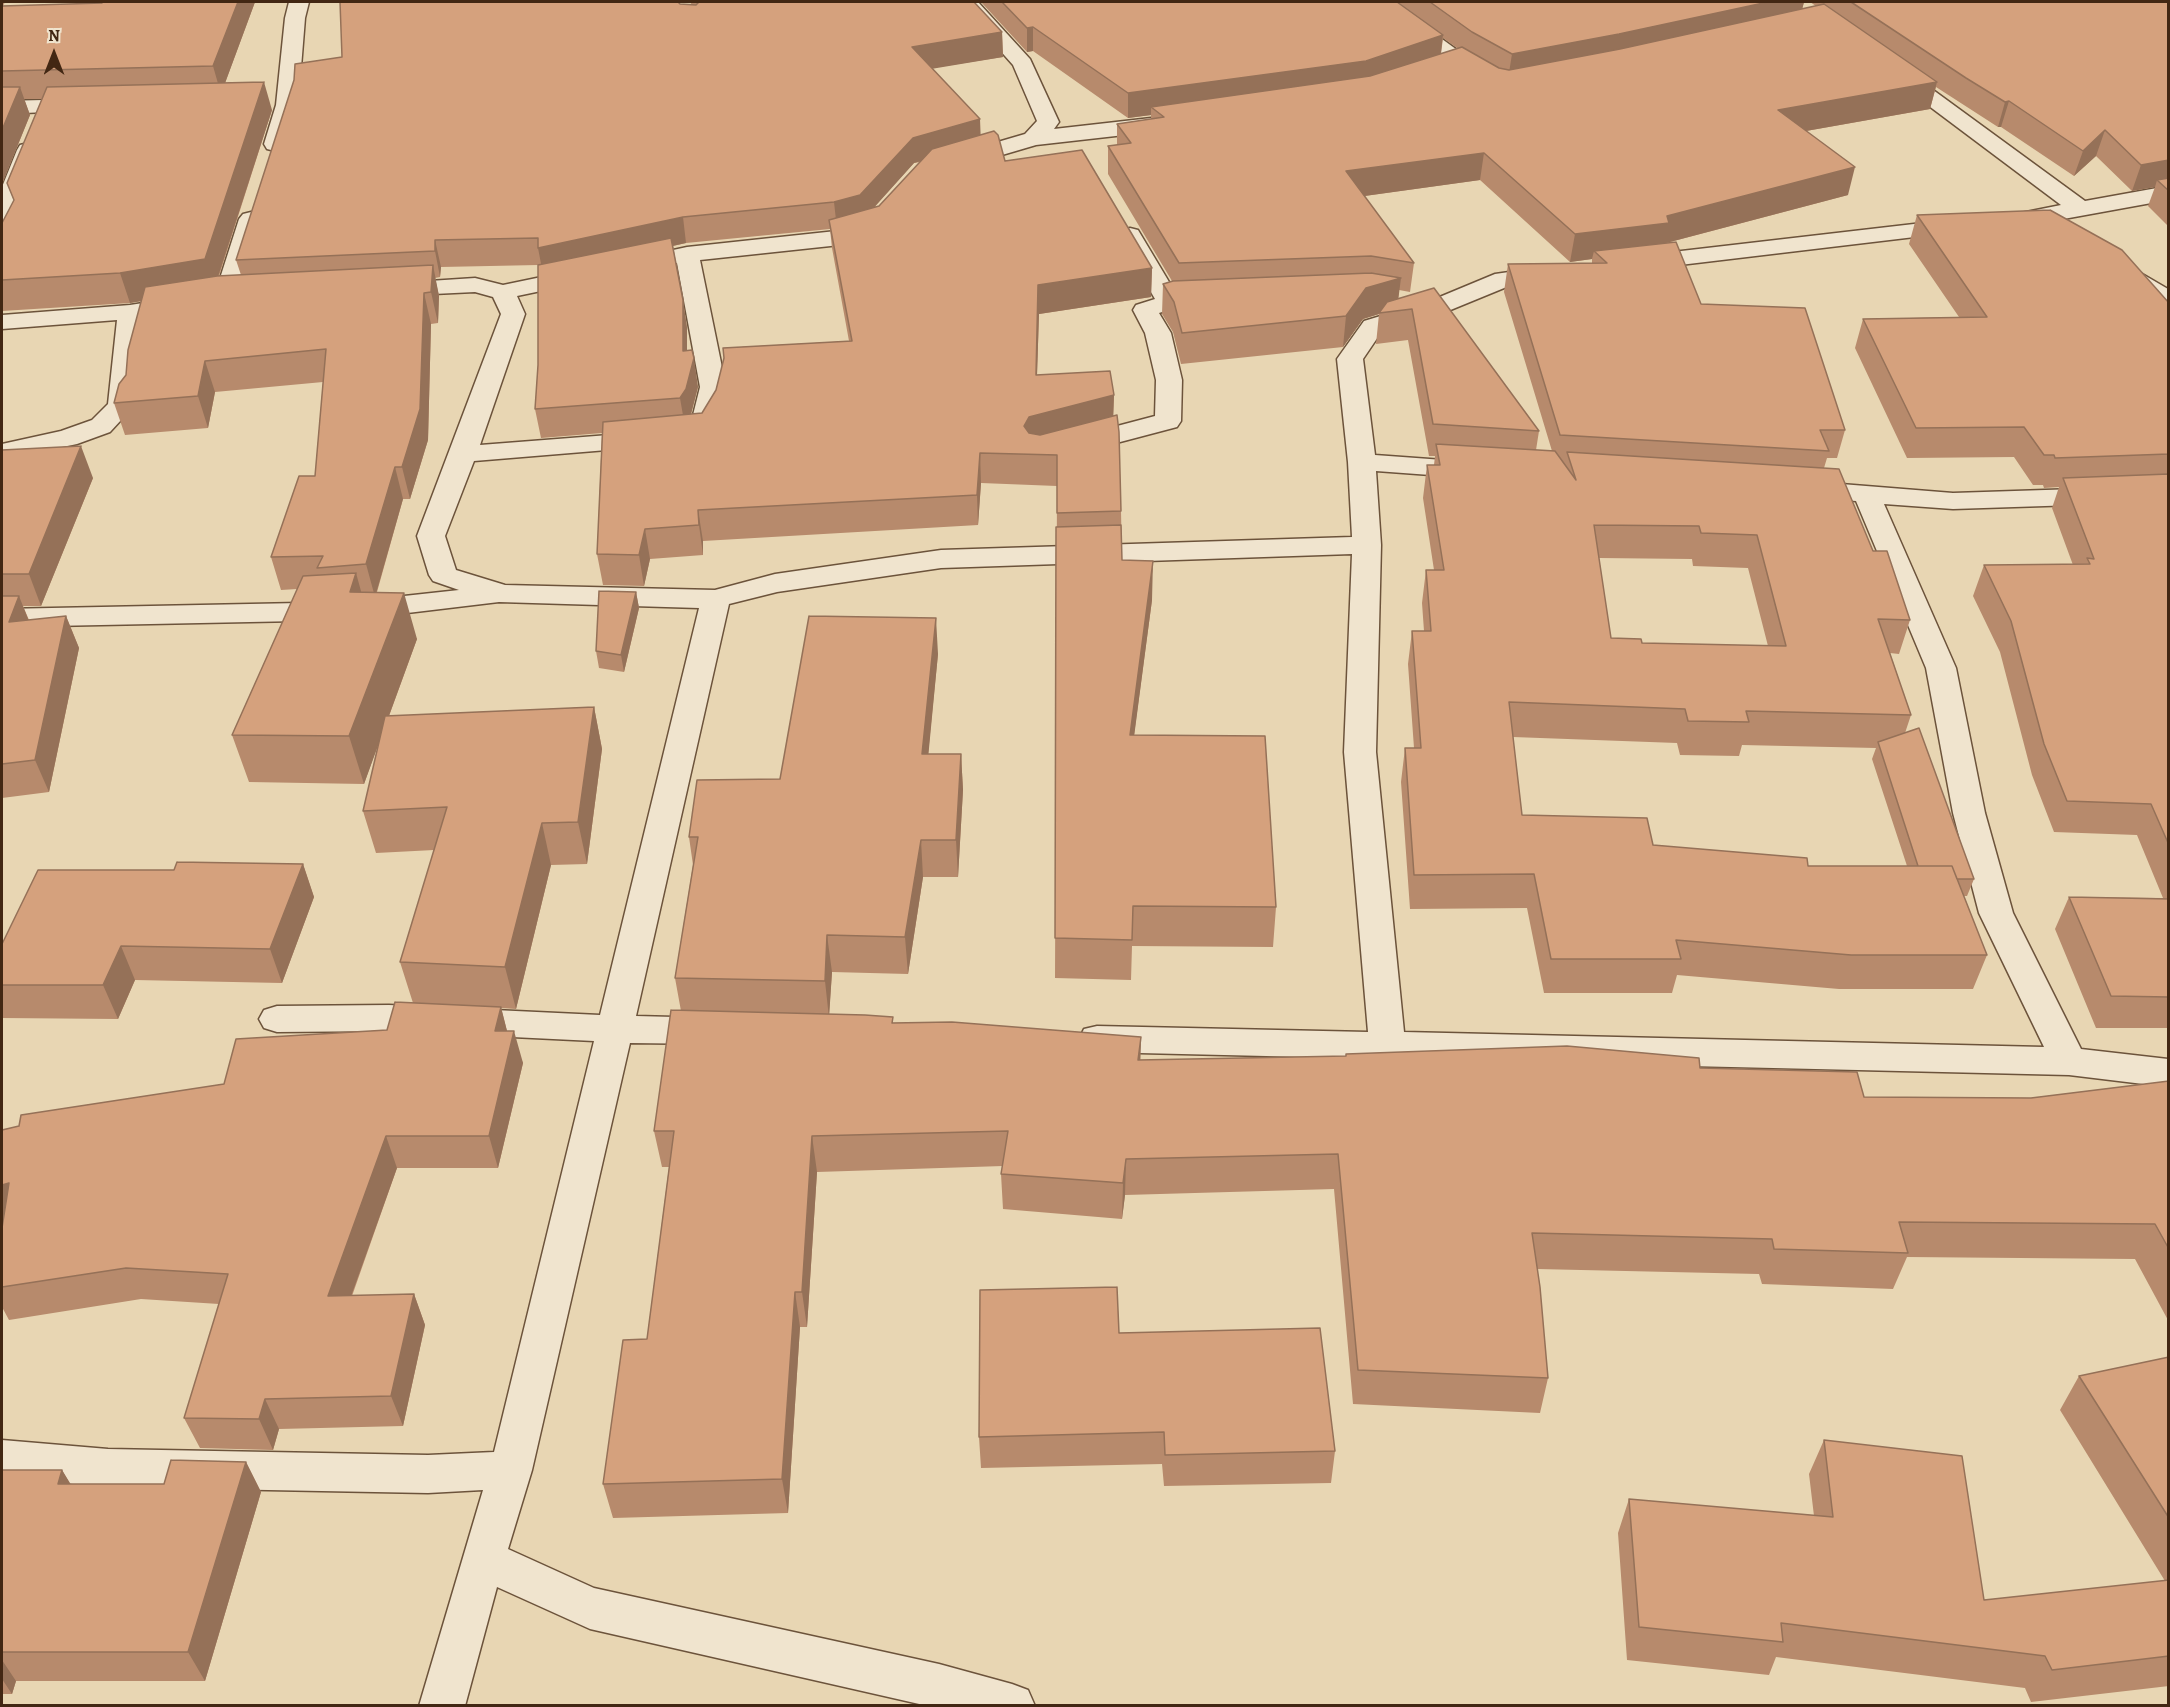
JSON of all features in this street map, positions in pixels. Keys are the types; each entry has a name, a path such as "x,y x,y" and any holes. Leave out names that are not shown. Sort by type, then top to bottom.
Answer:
{"street":[{"path":"267,168 287,102 295,18 299,2"},
{"path":"967,2 1023,63 1048,122 1033,139"},
{"path":"1379,2 1461,63 1495,83"},
{"path":"1876,59 1931,96 2082,210"},
{"path":"1440,69 1461,63"},
{"path":"264,102 287,102"},
{"path":"2,108 104,104"},
{"path":"2,247 11,228 3,212 47,106"},
{"path":"936,167 1033,139 1076,143 1179,121"},
{"path":"1611,266 2029,220 2169,193"},
{"path":"2,322 130,312 238,296 257,200"},
{"path":"368,290 475,285 503,292 687,254 840,238 871,228 888,208"},
{"path":"1052,452 1168,421 1168,380 1158,333 1145,310 1180,302 1116,213"},
{"path":"2029,220 2059,237"},
{"path":"463,454 695,436 705,419 713,387 687,254"},
{"path":"2099,259 2169,299"},
{"path":"1387,1045 1360,752 1367,545 1362,462 1350,359 1373,326 1439,306 1504,279 1575,270"},
{"path":"503,292 513,314 431,536 443,575 503,594"},
{"path":"1389,296 1439,306"},
{"path":"2,452 68,438 101,426 121,406 130,312"},
{"path":"1362,462 1501,472"},
{"path":"1784,488 1953,501 2169,494"},
{"path":"1866,493 1941,668 1969,813 1996,914 2069,1061"},
{"path":"2,618 349,611 503,594 716,599 776,583 941,559 1367,545"},
{"path":"442,1706 483,1559 511,1470 716,599"},
{"path":"276,1019 389,1018 615,1029 745,1031"},
{"path":"1066,1038 2069,1061 2169,1073"},
{"path":"2,1459 108,1468 428,1474 511,1470"},
{"path":"483,1559 590,1608 939,1686 1012,1706"}],"building":[{"path":"102,2 238,2 213,66 2,71 2,6"},
{"path":"340,2 678,2 696,5 699,2 974,2 1002,32 912,47 980,119 913,138 860,195 834,202 683,217 538,248 538,238 435,240 435,251 236,260 294,80 295,64 342,57"},
{"path":"1002,2 1397,2 1443,35 1366,61 1128,93 1033,27 1027,28"},
{"path":"1430,2 1768,2 1512,54 1472,32"},
{"path":"1851,2 2169,2 2169,160 2141,165 2105,130 2083,151 2009,101 2005,102 1966,78"},
{"path":"1824,4 1937,82 1778,110 1855,167 1667,216 1669,223 1575,234 1484,153 1346,171 1414,263 1371,256 1179,263 1108,146 1131,143 1117,124 1164,117 1151,107 1370,76 1462,47 1499,68 1509,70 1620,49"},
{"path":"264,82 205,259 120,273 2,280 2,223 14,200 7,183 47,87"},
{"path":"2,87 20,87 2,130"},
{"path":"994,131 998,135 1005,161 1082,150 1152,268 1038,285 1036,375 1110,371 1114,395 1029,417 1024,426 1029,433 1040,435 1117,415 1121,511 1057,513 1057,455 980,453 977,495 698,510 699,525 645,529 639,555 597,554 603,422 702,413 716,390 724,358 723,348 852,341 829,220 879,206 932,149"},
{"path":"2169,178 2169,191 2157,180"},
{"path":"2050,210 2122,250 2169,303 2169,454 2055,458 2054,455 2044,455 2024,427 1916,428 1863,319 1987,317 1917,215"},
{"path":"671,238 683,300 683,351 692,350 694,358 686,389 680,398 535,409 538,365 538,265"},
{"path":"1676,242 1701,304 1805,308 1845,430 1820,430 1829,451 1560,435 1508,264 1607,263 1594,251"},
{"path":"433,265 431,292 424,293 420,409 402,467 395,467 366,564 317,568 323,556 271,557 299,476 315,476 326,349 205,361 198,396 114,403 119,384 126,375 128,350 145,287 217,276"},
{"path":"1371,273 1401,278 1366,288 1346,316 1182,333 1174,302 1163,284 1173,281"},
{"path":"1434,288 1539,431 1433,424 1412,309 1379,313 1387,302"},
{"path":"1436,444 1555,451 1576,480 1567,452 1839,469 1873,551 1887,551 1910,620 1878,619 1911,715 1746,711 1749,722 1688,721 1685,709 1509,702 1522,815 1647,818 1653,845 1807,858 1808,866 1952,866 1987,955 1851,955 1676,940 1681,959 1551,959 1534,874 1414,875 1405,748 1421,748 1412,631 1431,631 1426,570 1444,570 1427,465 1440,465","holes":["1594,525 1699,526 1701,533 1757,535 1786,646 1642,643 1641,639 1611,638"]},
{"path":"81,446 29,574 2,574 2,450"},
{"path":"2169,474 2169,845 2151,804 2067,801 2044,744 2011,621 1984,565 2090,564 2087,558 2094,559 2063,478"},
{"path":"1121,525 1122,560 1153,561 1130,735 1265,736 1276,907 1133,906 1132,940 1055,938 1056,527"},
{"path":"356,573 350,592 404,593 349,736 232,735 303,576"},
{"path":"599,591 636,592 621,655 596,651"},
{"path":"2,596 19,596 9,622 66,616 35,760 2,764"},
{"path":"809,616 936,618 922,754 961,754 956,840 921,840 905,937 827,935 825,981 675,978 698,837 689,837 697,780 780,779"},
{"path":"594,707 578,822 542,823 505,967 400,962 447,807 363,811 385,716"},
{"path":"1919,728 1974,879 1957,879 1952,866 1918,866 1878,742"},
{"path":"177,862 303,864 270,949 121,946 103,985 2,985 2,944 38,870 174,870"},
{"path":"2069,897 2169,899 2169,997 2111,996"},
{"path":"395,1002 501,1007 495,1031 514,1031 489,1136 386,1136 328,1296 414,1294 391,1396 265,1399 259,1419 184,1418 228,1274 126,1268 2,1287 2,1228 9,1183 2,1185 2,1130 19,1126 21,1115 224,1084 236,1039 387,1030"},
{"path":"671,1010 865,1015 893,1017 892,1023 952,1022 1141,1037 1138,1060 1346,1056 1346,1054 1567,1046 1699,1058 1700,1068 1857,1072 1864,1097 2031,1098 2169,1081 2169,1249 2155,1224 1899,1222 1908,1253 1774,1249 1772,1239 1532,1233 1540,1287 1548,1378 1358,1370 1338,1154 1126,1159 1123,1183 1001,1174 1008,1131 812,1136 802,1292 795,1292 782,1479 603,1484 623,1340 647,1339 674,1131 654,1131"},
{"path":"1117,1287 1119,1333 1320,1328 1335,1451 1165,1455 1164,1432 979,1437 980,1290"},
{"path":"2169,1357 2169,1518 2079,1376"},
{"path":"1824,1440 1962,1456 1984,1600 2169,1580 2169,1656 2052,1670 2045,1656 1781,1623 1783,1642 1639,1627 1629,1499 1833,1517"},
{"path":"171,1460 246,1462 188,1652 2,1652 2,1470 62,1470 58,1484 164,1484"}]}
